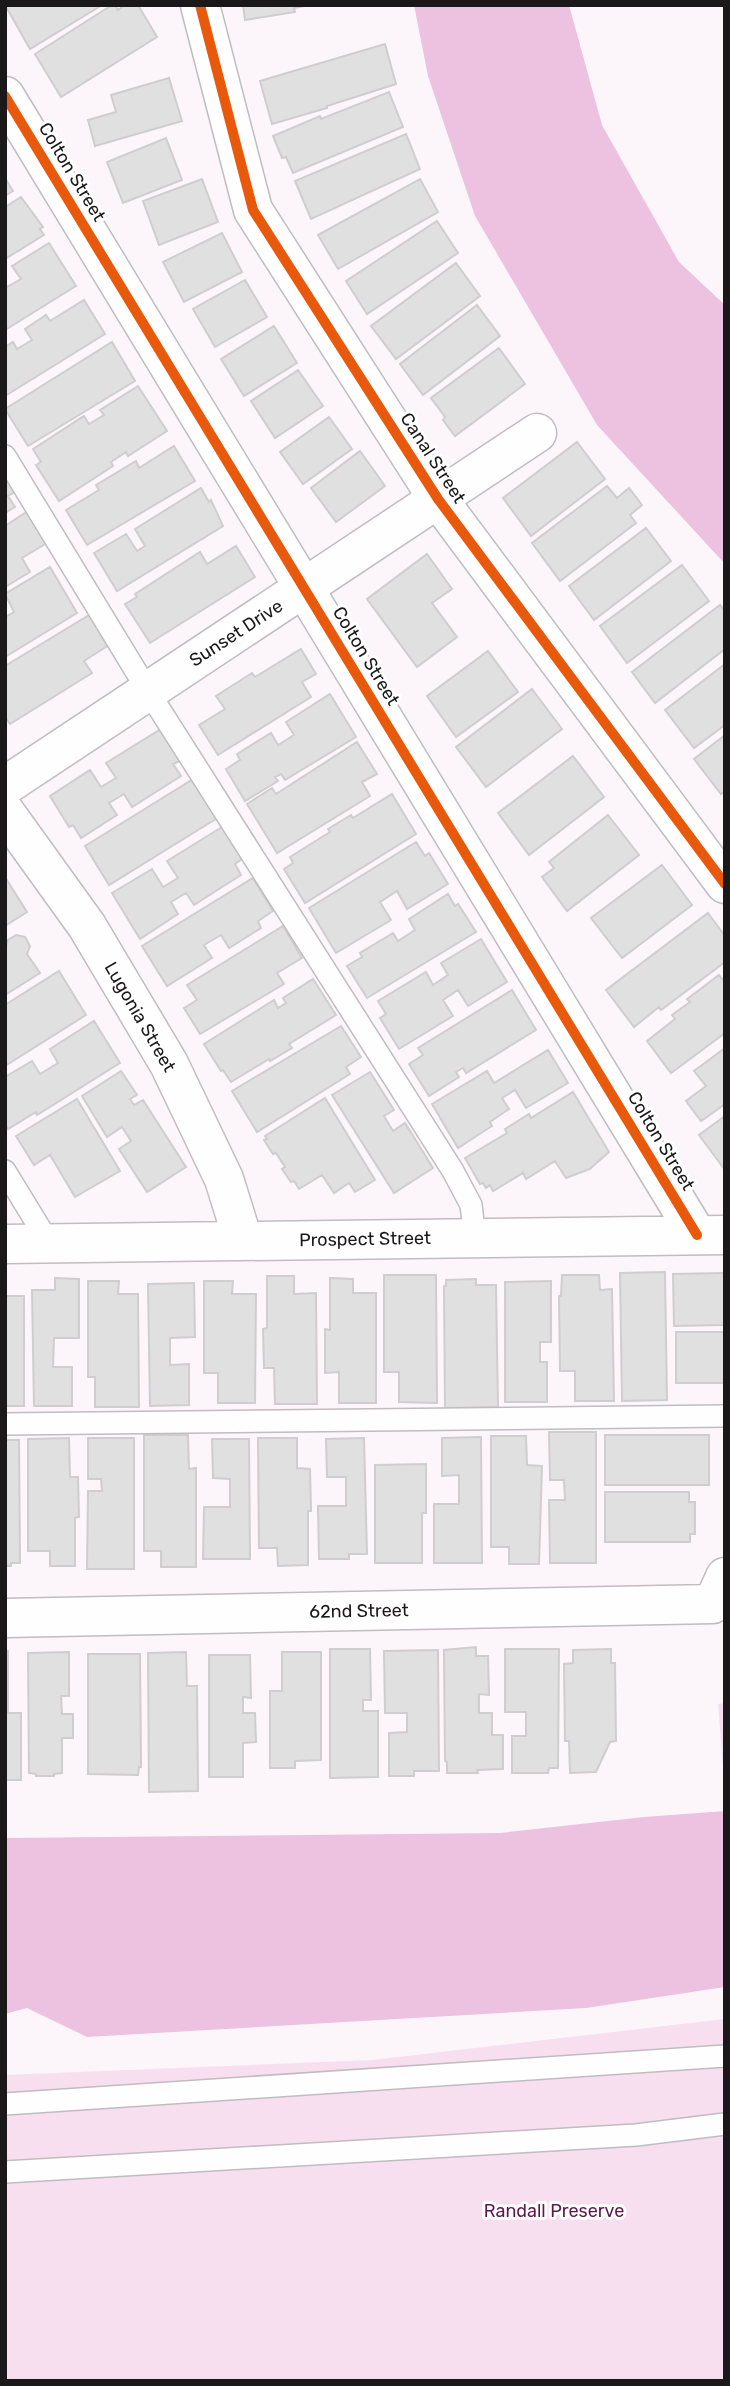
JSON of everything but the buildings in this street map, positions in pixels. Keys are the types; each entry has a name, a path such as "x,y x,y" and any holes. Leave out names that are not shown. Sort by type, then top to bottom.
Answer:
{"street":[{"name":"Canal Street","path":"200,5 253,210 438,499 725,884"},
{"name":"Colton Street","path":"5,96 304,587 711,1235"},
{"name":"Sunset Drive","path":"5,786 537,433"},
{"name":"Lugonia Street","path":"5,812 87,926 169,1064 224,1179 243,1240"},
{"name":"Prospect Street","path":"5,1244 711,1235"},
{"name":"62nd Street","path":"5,1618 719,1591"}],"lane":[{"path":"5,456 148,691 453,1171 471,1205 475,1238"},
{"path":"5,1171 49,1243"},
{"path":"5,1424 725,1416"},
{"path":"5,2104 725,2056"},
{"path":"5,2172 636,2135 725,2124"}],"green space":[{"path":"725,1703 725,1768 723,1768 718,1704"},
{"name":"Randall Preserve","path":"725,2019 725,2381 5,2381 5,2075 372,2060"}],"shaded area":[{"path":"414,5 569,5 602,125 679,262 725,305 725,564 597,425 475,216 428,76"},
{"path":"725,1811 725,1987 586,2008 87,2037 27,2008 5,2014 5,1838 500,1833"}],"cycle path":[{"path":"200,5 253,210 438,499 725,884"},
{"path":"5,96 697,1235"}]}
